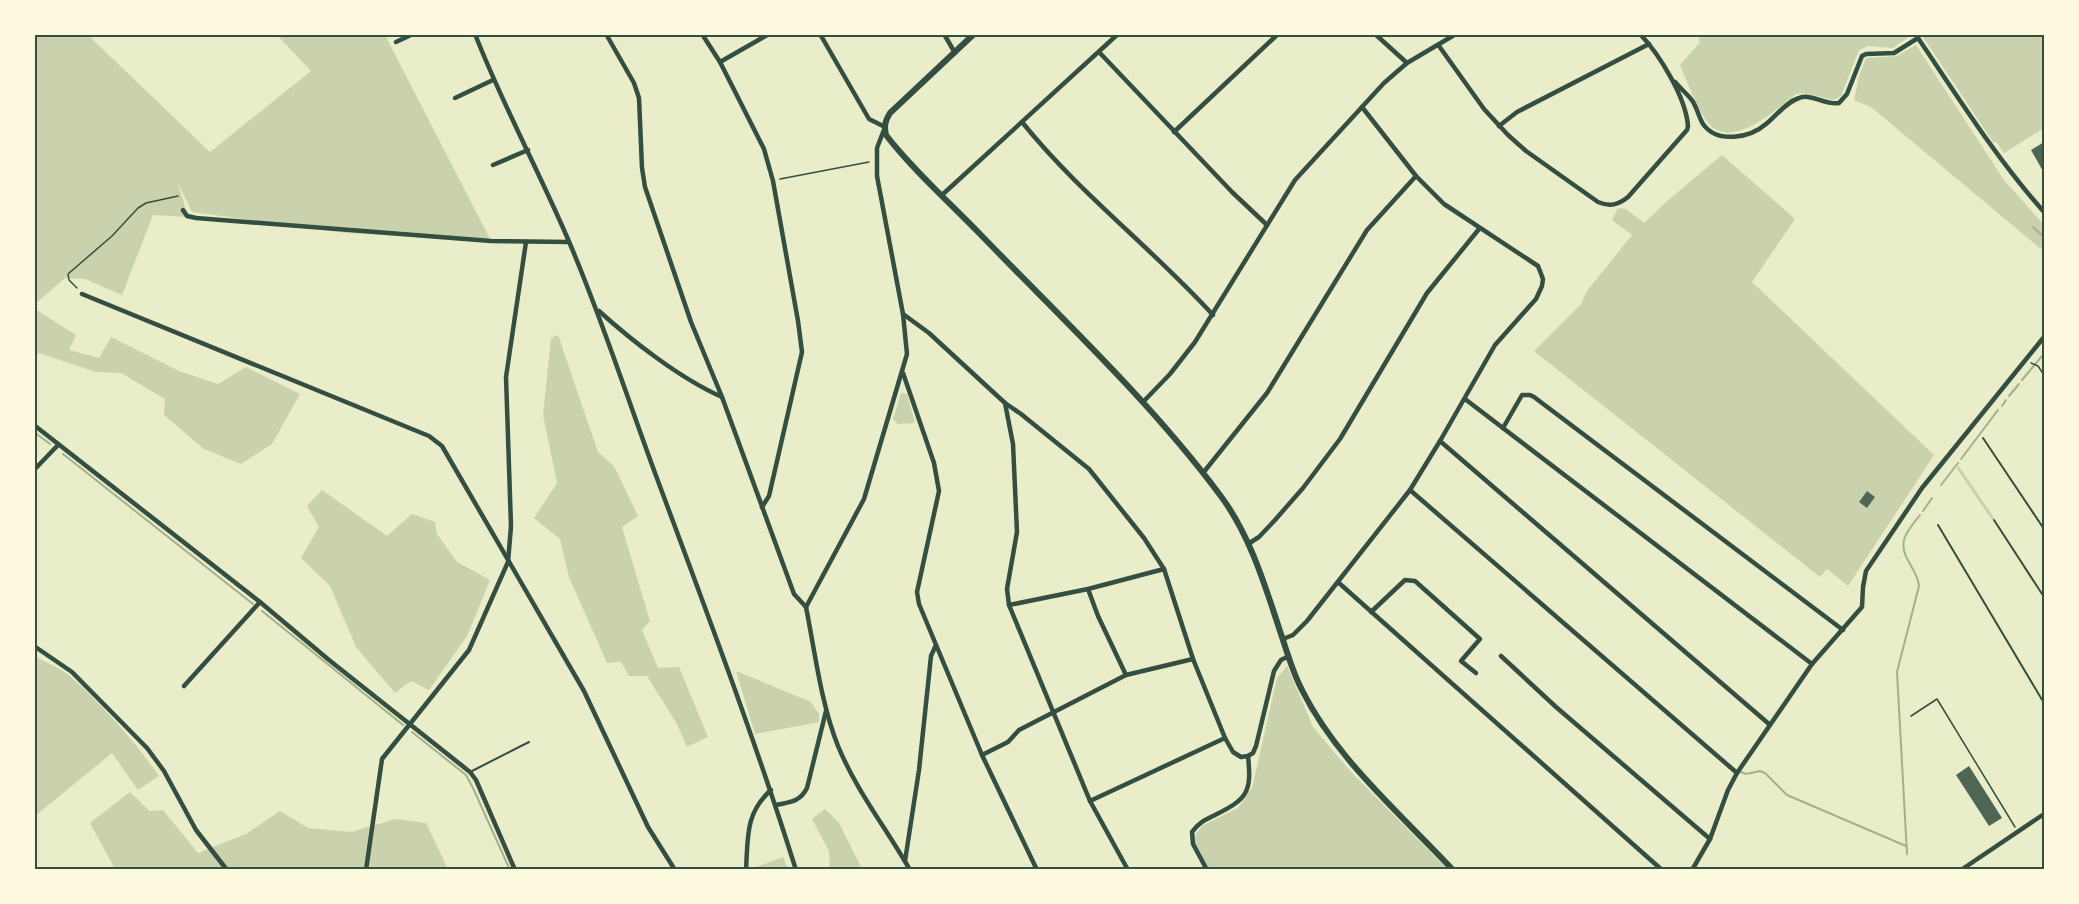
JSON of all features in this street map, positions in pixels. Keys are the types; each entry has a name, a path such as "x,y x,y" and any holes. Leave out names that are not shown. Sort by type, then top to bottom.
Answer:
{"street":[{"path":"396,42 413,34"},
{"path":"475,34 493,80 528,150 597,309 728,667 796,870"},
{"path":"606,34 634,83 639,98 645,188 691,322 722,398 794,594 806,607 827,708 838,746 852,775 910,870"},
{"path":"702,34 720,62 764,149 773,181 802,352 770,496 762,507"},
{"path":"720,62 769,34"},
{"path":"820,34 869,119 885,127"},
{"path":"944,34 955,53"},
{"path":"974,34 890,113 886,119 886,135 1143,402 1203,473 1233,514 1248,544 1301,688 1333,741 1346,758 1453,870"},
{"path":"942,195 1118,34"},
{"path":"1174,132 1278,34"},
{"path":"1375,34 1407,63"},
{"path":"1143,402 1180,363 1213,315 1295,180 1384,83 1407,63 1456,34"},
{"path":"1640,34 1675,82 1691,99 1703,125 1708,130 1725,136 1745,135 1766,125 1799,98 1809,97 1830,104 1839,103 1847,94 1862,56 1894,53 1918,38 1993,149 2044,212"},
{"path":"1499,126 1517,112 1649,44"},
{"path":"1439,46 1484,109 1517,144 1605,205 1621,203 1628,197 1687,130 1688,126 1675,82"},
{"path":"1099,52 1174,132 1267,225"},
{"path":"455,98 493,80"},
{"path":"1283,639 1293,634 1307,621 1410,490 1495,345 1540,293 1543,279 1538,266 1444,204 1416,176 1362,107"},
{"path":"1022,122 1050,157 1140,243 1174,272 1213,315"},
{"path":"806,607 864,498 907,354 903,314 876,161 878,140 885,127"},
{"path":"493,165 528,150"},
{"path":"1203,473 1267,393 1363,236 1416,176"},
{"path":"183,210 187,216 196,218 491,241 569,242"},
{"path":"1248,544 1275,520 1303,488 1340,439 1427,293 1479,229"},
{"path":"366,870 382,759 469,650 507,562 511,526 506,377 526,242"},
{"path":"82,294 429,436 442,446 507,562 584,691 648,827 675,870"},
{"path":"597,309 632,339 722,398"},
{"path":"903,314 928,333 1005,403 1022,414 1089,470 1144,538 1164,568 1193,659 1225,738 1233,752 1241,757 1248,756 1256,746 1274,670 1281,660 1289,656"},
{"path":"1692,870 1710,839 1727,792 1737,773 1812,664 1863,604 1864,579 1870,564 1915,497 2044,337"},
{"path":"903,373 934,463 939,491 917,592 919,604 982,755 1037,870"},
{"path":"1503,428 1519,398 1530,394 1843,630"},
{"path":"1464,399 1812,664"},
{"path":"1005,403 1013,444 1017,532 1007,590 1009,605 1090,801 1128,870"},
{"path":"34,426 260,602 328,660 470,772 476,780 515,870"},
{"path":"1440,441 1769,724"},
{"path":"34,470 58,445"},
{"path":"1410,490 1737,773"},
{"path":"1009,605 1088,589 1164,568"},
{"path":"1371,612 1405,580 1415,581 1480,639 1461,661 1476,673"},
{"path":"1339,583 1662,870"},
{"path":"1088,589 1126,675"},
{"path":"184,686 260,602"},
{"path":"905,861 919,770 930,656 936,645"},
{"path":"34,646 72,672 147,748 164,771 196,830 227,870"},
{"path":"1501,656 1710,839"},
{"path":"982,755 1008,742 1019,730 1126,675 1193,659"},
{"path":"776,806 796,801 803,796 827,708"},
{"path":"1090,801 1225,738"},
{"path":"1207,870 1193,844 1192,832 1198,824 1233,807 1242,799 1248,788 1248,756"},
{"path":"746,870 750,819 755,807 771,790"},
{"path":"1961,870 2044,814"}],"lane":[{"path":"1983,438 2044,529"},
{"path":"1994,520 2044,597"},
{"path":"1938,525 2044,703"},
{"path":"470,772 529,742"}],"path":[{"path":"773,181 876,161"},
{"path":"82,294 69,280 68,274 112,236 138,208 147,203 178,196"},
{"path":"2035,365 2044,375"},
{"path":"1911,716 1937,699 2019,833"}],"green space":[{"path":"62,34 90,37 210,152 311,71 277,35 385,35 491,241 346,233 192,212 178,183 188,217 153,215 122,295 85,279 65,278 35,304 35,35"},
{"path":"1921,34 2044,35 2044,128 2004,153 1996,142 1993,142"},
{"path":"1702,35 1911,35 1893,48 1868,46 1859,50 1841,96 1834,100 1803,93 1796,94 1752,126 1727,133 1716,129 1706,120 1680,65 1700,42 1698,40"},
{"path":"1916,45 2004,180 2044,225 2044,243 2041,249 1871,107 1854,100 1866,58 1897,56"},
{"path":"1722,155 1795,219 1752,282 1934,455 1848,586 1827,569 1820,577 1534,351 1581,304 1587,291 1632,235 1612,220 1618,208 1626,209 1644,223"},
{"path":"35,309 76,335 69,350 99,358 111,337 179,371 218,384 246,367 300,394 272,444 241,464 204,449 164,415 165,399 121,373 96,372 39,353 35,357"},
{"path":"558,335 598,452 614,466 638,516 622,527 650,621 642,630 658,668 679,667 708,737 687,747 677,724 647,676 629,676 621,662 607,663 569,577 560,539 534,518 557,483 543,415 551,338"},
{"path":"901,393 907,394 915,423 898,424 893,419"},
{"path":"1958,465 1995,519 1992,520 1957,469"},
{"path":"322,490 387,536 412,514 435,522 437,534 457,562 490,580 467,636 429,690 411,681 395,693 356,647 330,586 301,558 319,527 307,506"},
{"path":"35,656 63,671 95,699 140,750 159,776 138,790 112,753 35,816"},
{"path":"1287,666 1313,727 1352,773 1447,869 1207,869 1193,844 1196,834 1202,826 1238,808 1252,788 1277,678"},
{"path":"736,671 811,702 819,714 819,722 755,734"},
{"path":"130,792 149,811 163,810 198,853 246,834 280,811 308,828 351,832 396,819 426,823 448,869 115,869 90,823"},
{"path":"825,809 839,823 862,869 830,869 829,851 812,819"},
{"path":"783,857 788,869 751,869"}],"building":[{"path":"2044,142 2044,173 2031,150"},
{"path":"1867,491 1875,497 1867,508 1859,502"},
{"path":"1969,766 2002,818 1989,826 1956,775"}],"waterway":[{"path":"2033,227 2044,237"},
{"path":"2022,380 2042,356"},
{"path":"2009,396 2019,384"},
{"path":"2002,406 2006,400"},
{"path":"1961,459 1998,410"},
{"path":"34,432 50,444"},
{"path":"63,454 253,604"},
{"path":"1941,485 1958,463"},
{"path":"1923,511 1932,498"},
{"path":"1907,854 1897,672 1919,586 1903,546 1905,537 1920,515"},
{"path":"262,611 403,725"},
{"path":"412,732 466,775 510,870"},
{"path":"1741,772 1765,773 1787,795 1906,846"}]}
